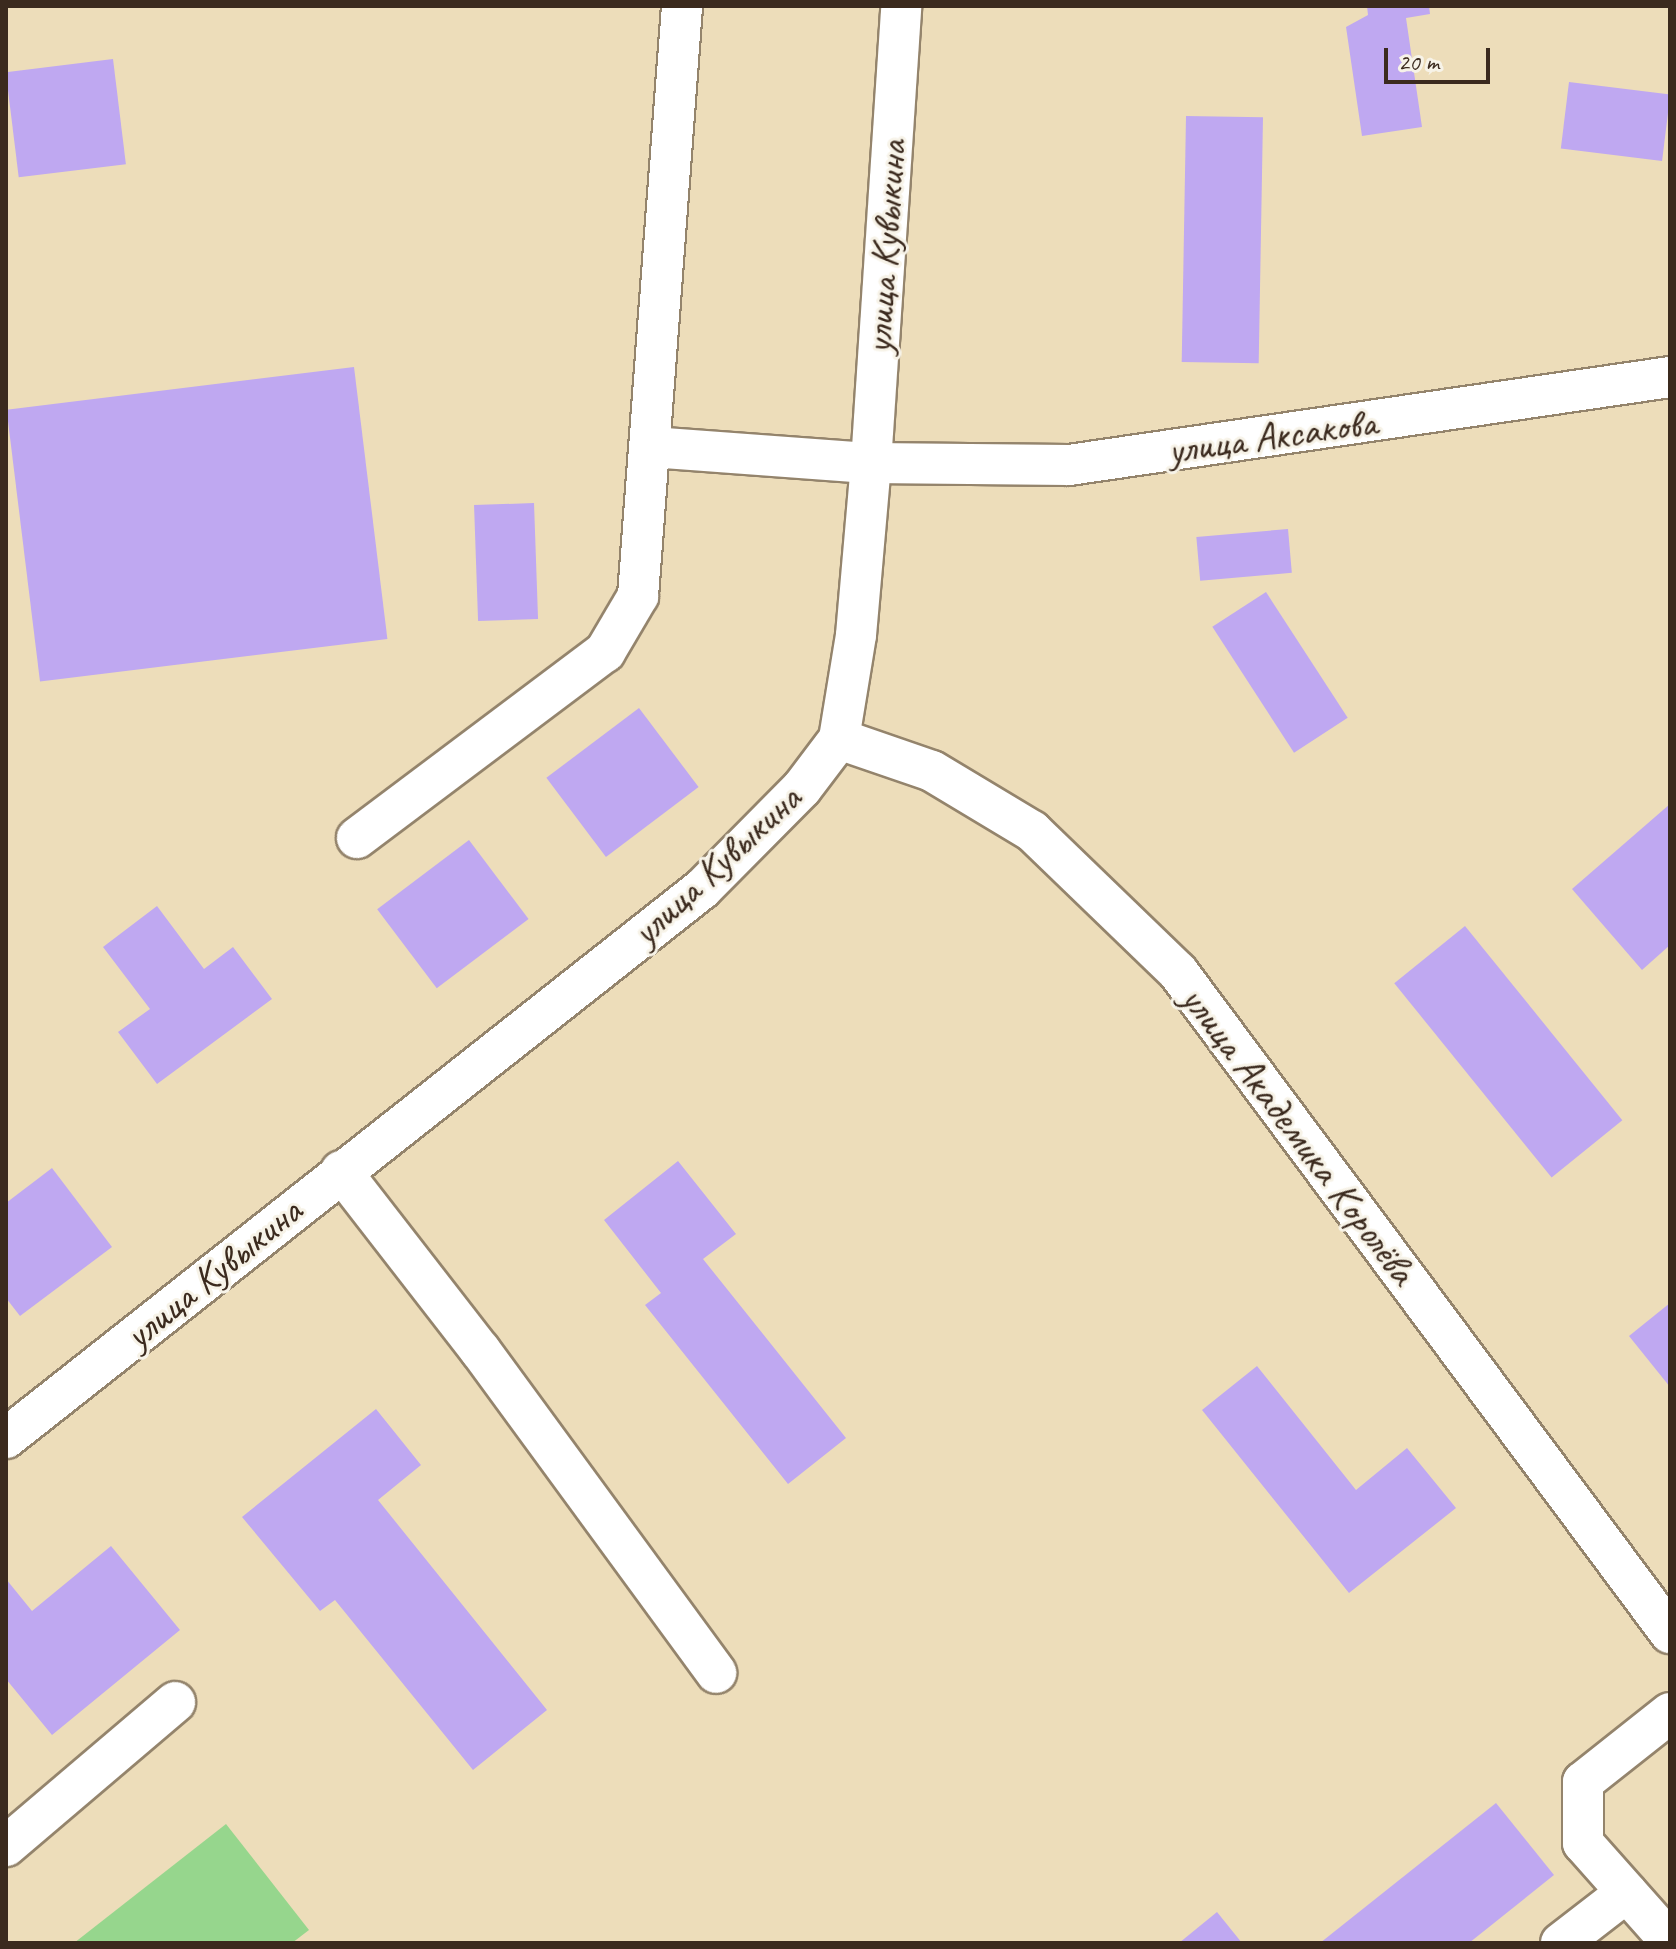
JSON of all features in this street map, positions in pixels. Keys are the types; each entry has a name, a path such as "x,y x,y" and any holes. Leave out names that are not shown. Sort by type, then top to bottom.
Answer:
{"street":[{"path":"357,838 605,652 638,596 682,6"},
{"name":"улица Кувыкина","path":"6,1438 702,889 802,788 839,739 856,635 871,463 901,6"},
{"name":"улица Аксакова","path":"651,447 871,463 1069,465 1670,377"},
{"name":"улица Академика Королёва","path":"839,739 932,771 1032,831 1178,972 1670,1633"},
{"path":"341,1171 480,1350 716,1673"},
{"path":"6,1846 175,1702"},
{"path":"1670,1713 1583,1782 1583,1843 1670,1941"},
{"path":"1561,1943 1627,1892"}],"green space":[{"path":"226,1824 309,1930 292,1943 74,1943"}],"building":[{"path":"1367,6 1429,6 1430,14 1406,18 1422,127 1362,136 1346,27 1368,15"},
{"path":"113,59 126,164 19,177 6,72"},
{"path":"1569,82 1670,94 1662,161 1561,149"},
{"path":"1186,116 1263,117 1259,363 1182,362"},
{"path":"354,367 387,639 40,682 7,410"},
{"path":"534,503 538,619 478,621 474,505"},
{"path":"1288,529 1292,573 1200,581 1196,537"},
{"path":"1266,592 1348,718 1294,753 1212,627"},
{"path":"639,708 699,787 606,857 546,778"},
{"path":"1670,804 1670,945 1642,970 1572,889"},
{"path":"469,840 529,919 437,988 377,909"},
{"path":"157,906 204,969 233,947 272,999 157,1084 118,1032 150,1009 103,947"},
{"path":"1465,926 1622,1120 1552,1178 1394,983"},
{"path":"678,1161 736,1234 703,1259 846,1438 788,1484 645,1305 661,1293 604,1220"},
{"path":"52,1168 112,1247 20,1316 6,1298 6,1203"},
{"path":"1670,1303 1670,1387 1629,1336"},
{"path":"1257,1366 1356,1490 1407,1448 1456,1508 1349,1593 1202,1410"},
{"path":"376,1409 421,1465 378,1500 547,1710 473,1770 335,1600 320,1611 242,1517"},
{"path":"111,1546 180,1630 52,1735 6,1679 6,1579 32,1611"},
{"path":"1496,1803 1554,1875 1469,1943 1320,1943"},
{"path":"1217,1912 1242,1943 1179,1943"}]}
